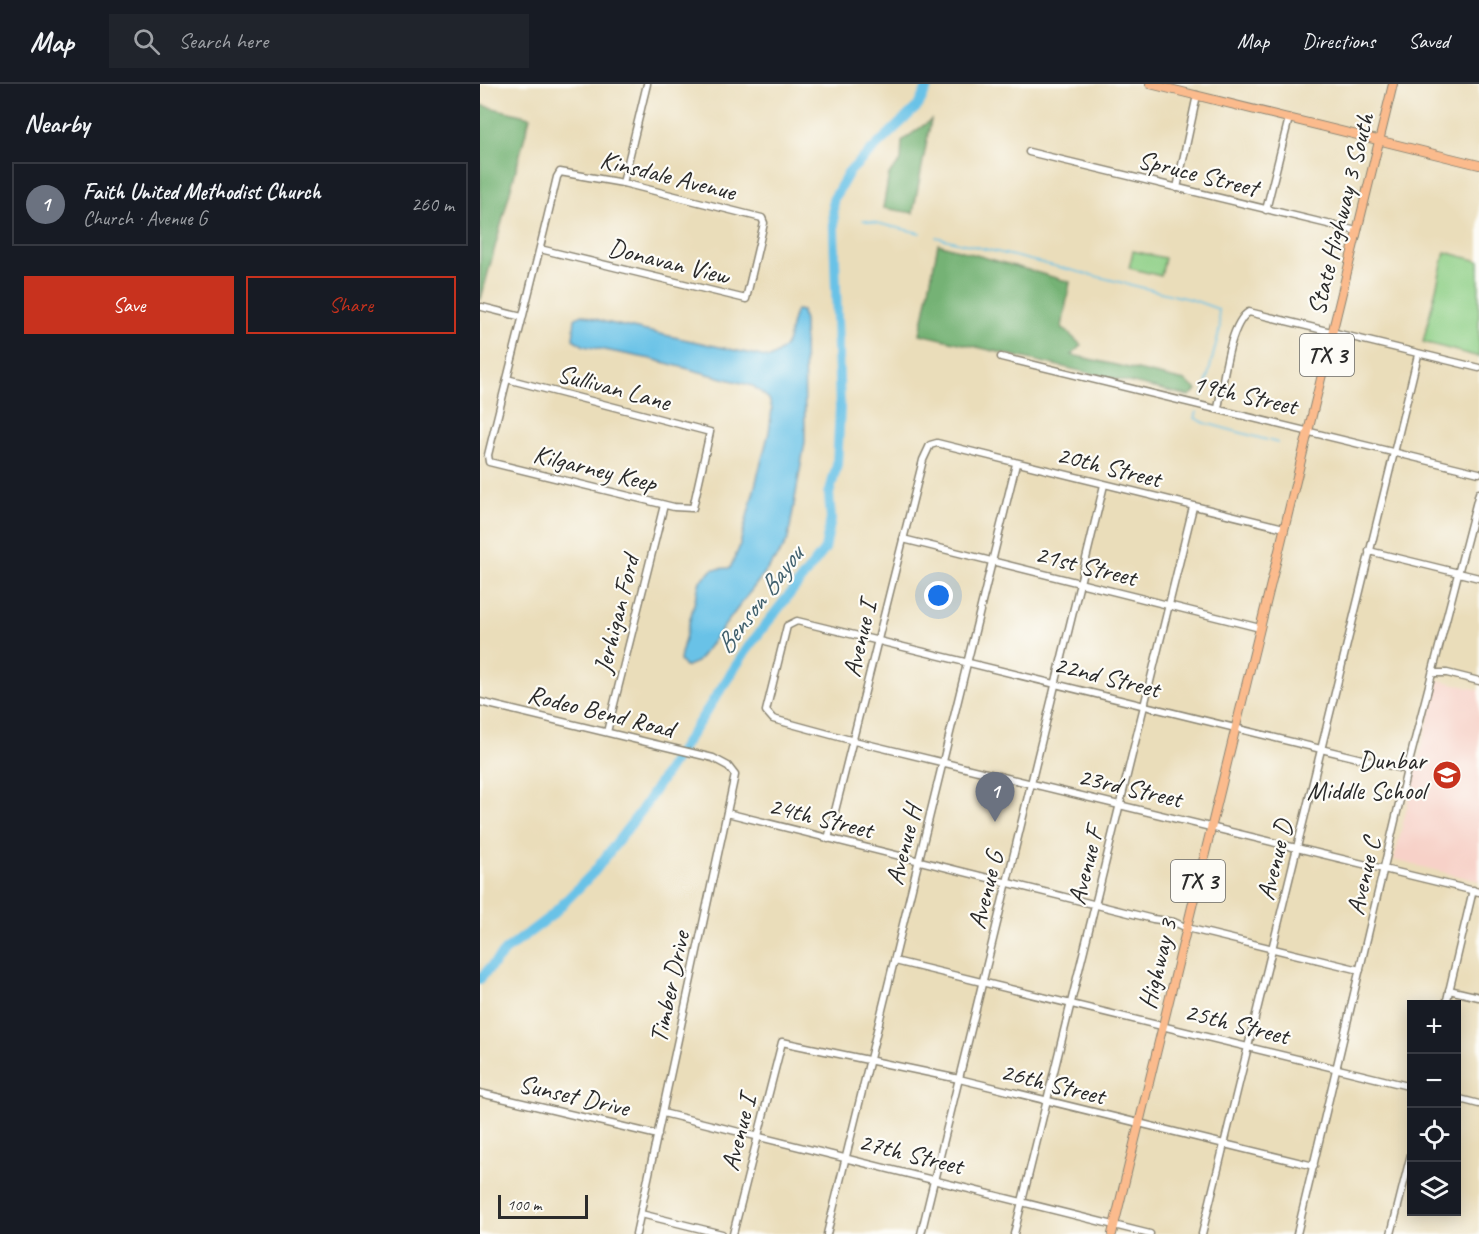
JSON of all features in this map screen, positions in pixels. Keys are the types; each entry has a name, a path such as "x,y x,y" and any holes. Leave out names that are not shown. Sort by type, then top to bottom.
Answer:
{"main road":[{"path":"1150,84 1479,165"},
{"name":"State Highway 3 South","path":"1284,528 1310,430 1332,330 1393,84"},
{"name":"Highway 3","path":"1113,1230 1284,528"}],"street":[{"path":"623,183 647,84"},
{"path":"1177,188 1197,95"},
{"path":"1266,210 1289,118"},
{"name":"Spruce Street","path":"1029,152 1357,231"},
{"name":"Kinsdale Avenue","path":"540,249 560,172 623,183 762,218 764,223"},
{"name":"Donavan View","path":"540,249 746,299 764,223"},
{"path":"507,379 540,249"},
{"path":"483,307 522,317"},
{"path":"1218,408 1235,331 1242,316 1256,312 1332,330 1418,355 1479,368"},
{"name":"Avenue D","path":"1202,1234 1418,355"},
{"name":"19th Street","path":"1001,357 1310,430 1479,473"},
{"name":"Sullivan Lane","path":"507,379 710,432 693,508"},
{"name":"Kilgarney Keep","path":"507,379 488,455 489,462 664,505 684,509 693,508"},
{"name":"20th Street","path":"927,449 930,445 937,443 1284,528"},
{"name":"Avenue I","path":"828,839 927,449"},
{"name":"Avenue H","path":"827,1234 1016,464"},
{"name":"Avenue G","path":"921,1234 1104,485"},
{"name":"Avenue C","path":"1297,1234 1407,770 1479,493"},
{"name":"Jerhigan Ford","path":"607,732 664,505"},
{"name":"Avenue F","path":"1014,1234 1193,507"},
{"name":"21st Street","path":"903,539 1260,628"},
{"path":"1370,551 1479,578"},
{"name":"22nd Street","path":"773,719 766,711 787,626 796,621 1407,770"},
{"path":"1434,673 1447,673 1479,681"},
{"name":"Rodeo Bend Road","path":"480,702 713,758"},
{"name":"23rd Street","path":"773,719 854,741 1298,846 1476,891"},
{"name":"Timber Drive","path":"636,1234 735,776 728,766 713,758"},
{"name":"24th Street","path":"727,813 1152,919 1174,922 1187,928 1360,970"},
{"path":"1447,1000 1476,891"},
{"name":"25th Street","path":"895,961 1071,1002 1407,1086"},
{"path":"1449,990 1479,997"},
{"name":"Avenue I","path":"733,1234 782,1042"},
{"name":"26th Street","path":"782,1042 959,1079 1314,1166"},
{"name":"Sunset Drive","path":"480,1093 658,1135"},
{"path":"1461,1099 1479,1104"},
{"name":"27th Street","path":"663,1113 1022,1202 1113,1230 1150,1234"},
{"path":"1391,1234 1409,1162"},
{"path":"640,1214 723,1234"}],"shaded area":[{"name":"Dunbar Middle School","path":"1438,680 1479,690 1479,881 1394,860"}],"green space":[{"path":"480,105 530,117 481,299 480,299"},
{"path":"931,120 913,213 883,208 889,174 901,161 902,141"},
{"path":"938,244 1070,282 1062,327 1081,345 1072,355 1185,381 1197,390 1189,396 920,334"},
{"path":"1133,251 1165,258 1161,276 1129,268"},
{"path":"1445,252 1479,261 1479,357 1423,342"}],"water":[{"path":"796,310 802,311 804,322 805,442 788,539 697,662 685,667 680,661 681,654 700,581 713,569 730,568 739,548 769,432 772,409 769,399 753,386 651,359 584,346 573,339 575,319 582,314 605,322 770,358 787,343"}],"waterway":[{"name":"Benson Bayou","path":"480,979 505,951 551,916 594,872 641,811 749,646 825,549 831,519 829,494 837,465 840,408 833,200 849,172 918,106 929,84"},
{"path":"863,220 920,233"},
{"path":"936,237 1193,300 1218,309 1220,328 1203,396"},
{"path":"1197,412 1195,418 1205,423 1278,443"}],"place":[{"name":"Dunbar Middle School","path":"1447,775"},
{"name":"Faith United Methodist Church","path":"995,822"}]}
